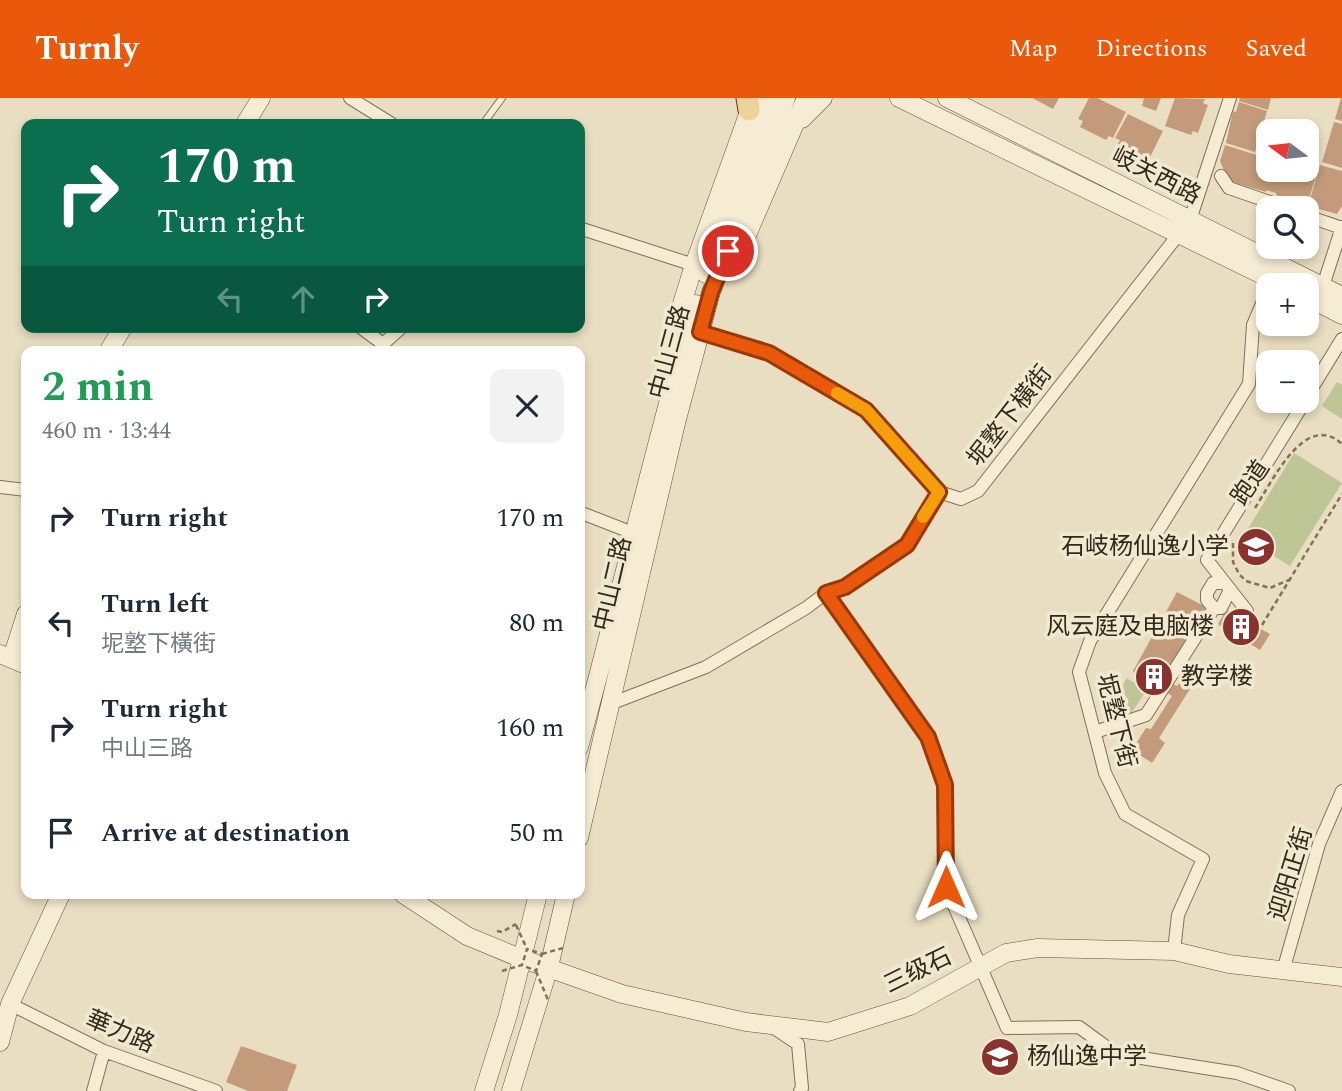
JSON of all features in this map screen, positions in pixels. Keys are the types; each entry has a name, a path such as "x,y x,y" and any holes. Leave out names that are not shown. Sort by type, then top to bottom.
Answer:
{"main road":[{"path":"248,119 261,98"},
{"name":"中山三路","path":"669,420 673,381 700,289 771,98"},
{"name":"中山三路","path":"669,420 711,292 786,98"},
{"path":"711,292 733,268 806,98"},
{"path":"792,129 823,98"},
{"name":"岐关西路","path":"899,98 1256,275"},
{"name":"岐关西路","path":"947,98 1342,296"},
{"path":"673,381 672,336 750,102"},
{"path":"1319,303 1342,315"},
{"name":"中山二路","path":"585,726 633,533 669,420"},
{"name":"中山二路","path":"585,812 669,420"},
{"path":"13,659 21,631"},
{"path":"0,1042 10,1004 59,899"},
{"name":"三级石","path":"411,899 467,936 622,993 746,1022 828,1032 910,1006 1006,953 1038,948 1174,951 1229,964 1342,977"},
{"path":"484,1091 508,1015 537,899"},
{"path":"511,1091 542,964 564,899"}],"street":[{"path":"351,98 384,119"},
{"path":"1189,220 1230,98"},
{"path":"1221,176 1229,188 1256,197"},
{"path":"1319,220 1342,227 1323,286"},
{"path":"585,230 694,265"},
{"name":"坭墪下橫街","path":"939,492 961,499 978,491 1178,235"},
{"name":"坭墪下街","path":"1174,951 1178,915 1203,859 1125,814 1105,773 1079,672 1090,642 1249,384 1256,321"},
{"path":"610,704 706,667 806,608 826,593 845,587 907,545 939,492 866,410 769,353 700,332"},
{"path":"367,333 383,346"},
{"path":"1319,376 1342,339"},
{"path":"1247,611 1208,560 1297,413"},
{"path":"0,487 21,489"},
{"path":"585,514 633,533"},
{"path":"1213,583 1228,587 1221,608 1214,608 1207,600 1207,593 1213,583"},
{"path":"826,593 928,737 945,785 946,887 1007,1028 1079,1027 1116,1054 1237,1073 1289,1091"},
{"path":"1095,732 1146,715 1214,608"},
{"name":"迎阳正街","path":"1283,971 1320,844 1342,791"},
{"name":"華力路","path":"10,1004 104,1051 216,1091"},
{"path":"768,1025 798,1044 803,1088 800,1091"},
{"path":"93,1091 104,1051"}],"lane":[{"path":"487,119 502,98"}],"path":[{"name":"跑道","path":"1252,512 1297,446 1312,436 1323,434 1342,444"},
{"path":"1262,625 1342,494"},
{"name":"跑道","path":"1238,534 1232,546 1233,562 1238,574 1246,581 1270,587 1291,579"},
{"path":"493,930 502,932 522,920"},
{"path":"516,925 523,957"},
{"path":"542,964 563,948 564,941"},
{"path":"523,957 542,964"},
{"path":"523,957 542,964"},
{"path":"504,981 502,971 523,957"},
{"path":"542,964 548,1000 556,993"}],"green space":[{"path":"1337,382 1342,385 1342,419 1322,406"},
{"path":"1294,453 1342,483 1290,566 1243,537"},
{"path":"1127,678 1146,691 1131,714 1112,702"}],"building":[{"path":"1032,98 1059,98 1053,109"},
{"path":"1089,98 1097,98 1126,112 1113,138 1109,136 1106,140 1080,127 1083,121 1078,119"},
{"path":"1144,98 1161,98 1156,111 1142,106"},
{"path":"1175,98 1205,99 1203,103 1208,105 1198,133 1193,131 1191,135 1165,126"},
{"path":"1240,98 1271,98 1268,110 1239,101"},
{"path":"1342,98 1342,121 1335,119"},
{"path":"1239,102 1267,111 1265,119 1256,119 1255,152 1226,143 1233,111 1236,112"},
{"path":"1128,114 1163,131 1150,157 1146,155 1143,159 1117,146 1120,140 1115,138"},
{"path":"1334,122 1342,124 1342,168 1322,162"},
{"path":"1225,145 1256,155 1256,182 1314,182 1310,196 1279,196 1228,181 1220,161"},
{"path":"1320,165 1342,171 1342,206 1337,214 1319,209 1319,196 1311,196 1315,182 1320,182"},
{"name":"教学楼","path":"1177,592 1208,608 1165,680 1177,686 1189,668 1200,673 1159,738 1165,743 1152,763 1132,750 1146,728 1151,729 1172,696 1133,671"},
{"name":"风云庭及电脑楼","path":"1226,610 1270,634 1260,650 1218,624"},
{"path":"241,1046 297,1065 287,1091 248,1091 226,1082"}],"slow traffic":[{"path":"837,393 866,410 939,492 923,517"}],"place":[{"name":"石岐杨仙逸小学","path":"1256,547"},
{"name":"风云庭及电脑楼","path":"1241,627"},
{"name":"教学楼","path":"1154,677"},
{"name":"杨仙逸中学","path":"1000,1057"}],"route":[{"path":"728,251 711,292 700,332 769,353 866,410 939,492 907,545 845,587 826,593 928,737 945,785 946,887"}]}
